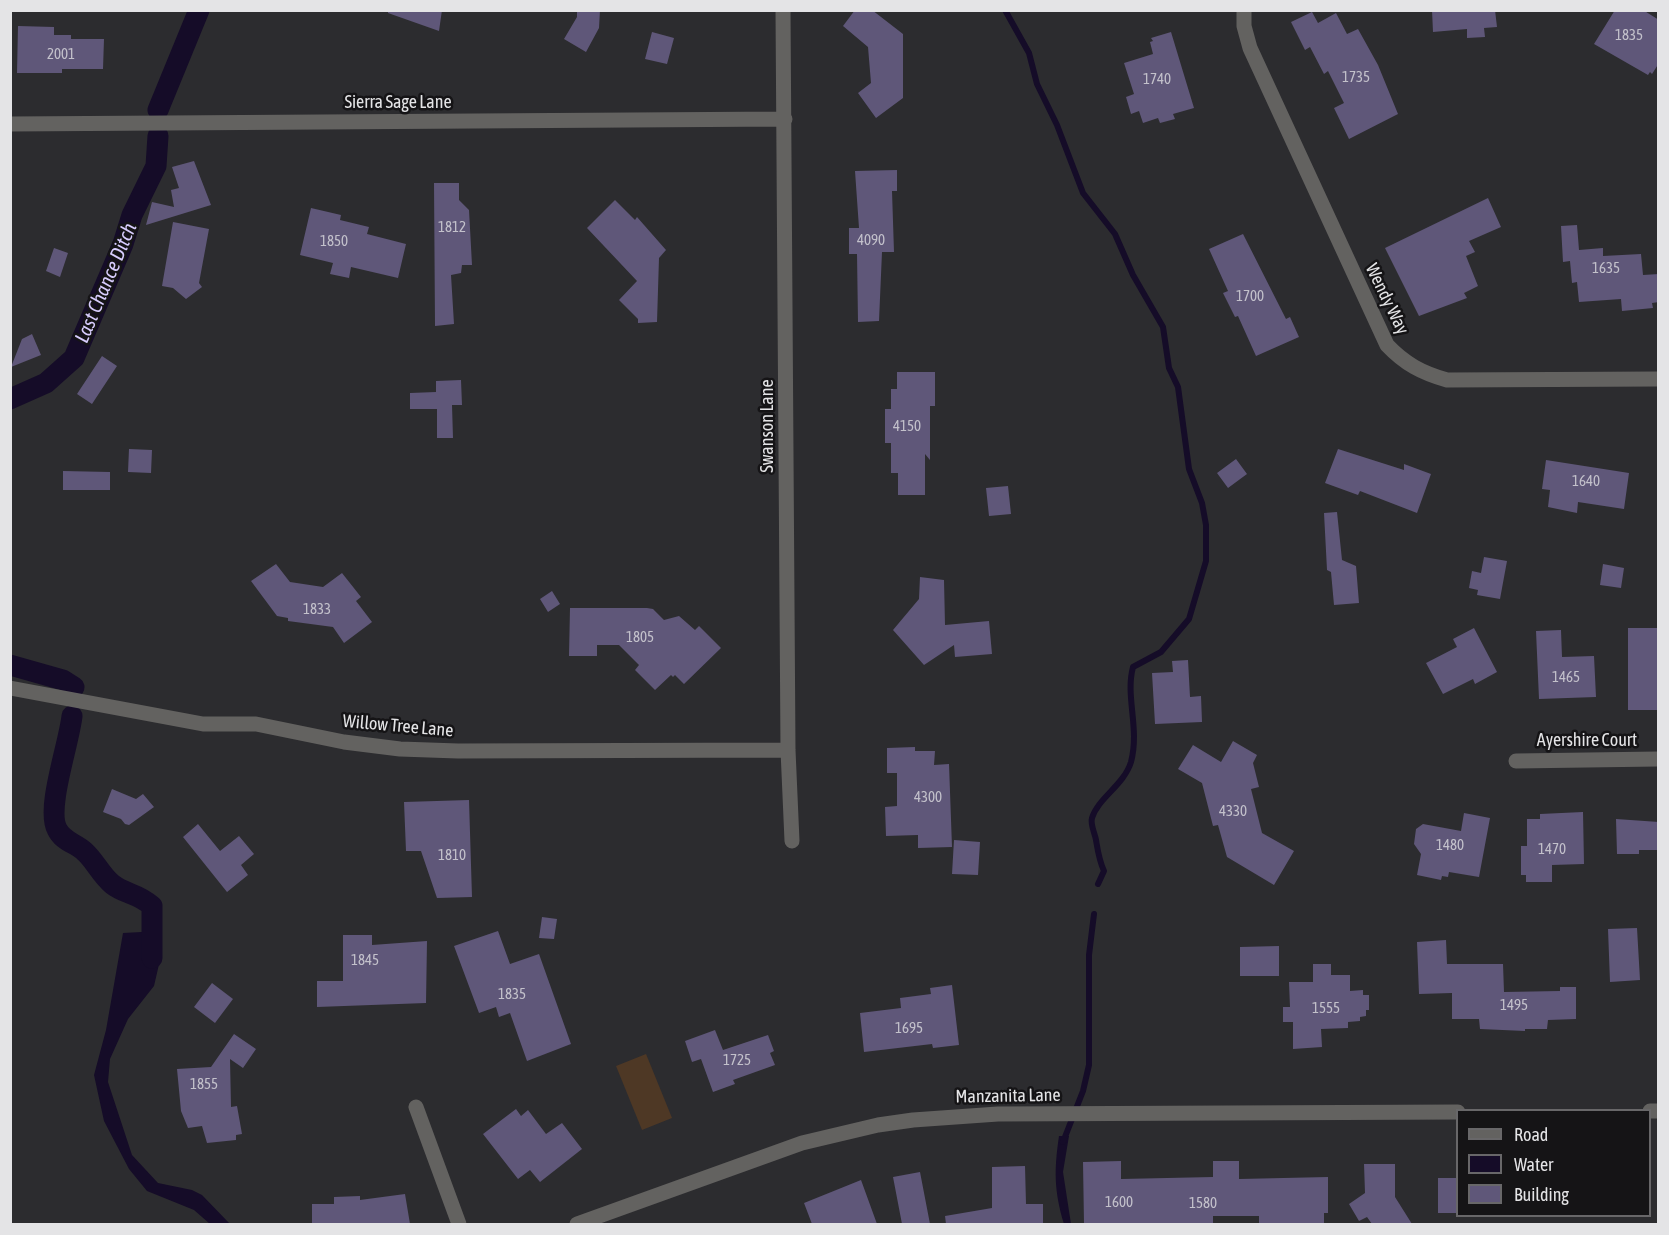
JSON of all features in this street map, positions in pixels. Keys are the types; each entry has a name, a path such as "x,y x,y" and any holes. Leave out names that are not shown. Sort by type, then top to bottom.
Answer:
{"street":[{"name":"Swanson Lane","path":"783,10 788,750 792,841"},
{"name":"Wendy Way","path":"1244,10 1244,26 1250,48 1387,345 1396,355 1423,373 1447,380 1659,379"},
{"name":"Sierra Sage Lane","path":"10,124 785,119"},
{"name":"Willow Tree Lane","path":"10,688 203,724 256,724 344,742 400,749 458,751 788,750"},
{"name":"Ayershire Court","path":"1516,760 1659,759"},
{"path":"416,1107 459,1224"},
{"name":"Manzanita Lane","path":"577,1224 760,1157 848,1131 956,1116 1456,1112"}],"shaded area":[{"path":"646,1054 672,1118 642,1130 616,1066"}],"water":[{"path":"160,931 160,960 154,986 128,1019 110,1059 108,1082 132,1155 158,1183 192,1190 202,1195 230,1224 210,1224 194,1210 147,1191 129,1169 104,1121 94,1075 106,1030 123,933"},
{"path":"1059,1136 1069,1136 1063,1172 1071,1224 1064,1224 1058,1201 1056,1159"}],"building":[{"path":"388,10 442,10 439,31 388,13"},
{"path":"577,10 600,10 599,28 586,52 564,39 577,17"},
{"path":"855,10 872,10 903,34 903,98 876,118 858,93 871,83 868,47 843,26"},
{"path":"1432,10 1495,10 1497,27 1484,28 1485,37 1467,38 1467,29 1433,32"},
{"path":"1615,10 1643,10 1659,20 1659,63 1652,74 1650,72 1648,75 1594,44"},
{"path":"1312,12 1318,23 1336,13 1347,34 1358,29 1378,65 1398,114 1349,139 1334,108 1344,103 1328,71 1324,74 1310,47 1305,50 1291,22"},
{"path":"18,26 54,27 54,35 71,35 71,39 104,39 103,69 62,69 62,73 17,73"},
{"path":"652,32 674,38 667,64 645,59"},
{"path":"1171,32 1194,108 1173,114 1175,119 1160,123 1158,118 1143,123 1139,111 1131,114 1126,97 1134,94 1124,63 1153,54 1151,38"},
{"path":"194,161 211,205 146,225 152,202 174,207 171,190 179,188 172,167"},
{"path":"897,170 897,191 892,191 894,252 882,252 879,321 858,322 857,254 849,254 849,228 859,228 855,171"},
{"path":"434,183 459,183 459,200 469,210 472,265 462,265 461,273 451,275 454,324 435,326"},
{"path":"1488,198 1501,227 1469,241 1475,252 1466,256 1478,286 1464,293 1467,298 1419,316 1385,248"},
{"path":"615,200 635,220 637,217 666,250 659,258 657,322 638,323 638,319 619,300 637,281 587,228"},
{"path":"311,208 341,215 340,220 369,227 367,234 406,244 398,278 351,267 349,278 330,274 333,263 300,255"},
{"path":"173,222 209,229 199,283 202,287 186,299 173,288 162,286"},
{"path":"1577,225 1579,250 1603,248 1603,256 1641,254 1643,275 1659,274 1659,302 1652,303 1653,308 1622,311 1621,299 1579,302 1577,282 1572,283 1570,261 1563,262 1561,226"},
{"path":"1243,234 1286,319 1290,317 1299,337 1256,356 1238,316 1235,317 1223,293 1228,291 1209,249"},
{"path":"54,248 68,253 60,277 46,271"},
{"path":"32,334 41,355 11,367 22,339"},
{"path":"102,356 117,366 92,404 77,394"},
{"path":"897,372 935,372 935,406 930,406 930,460 925,454 925,495 898,495 898,473 891,473 891,443 885,443 885,409 891,409 891,389 897,389"},
{"path":"461,380 462,405 452,405 453,438 437,438 437,409 410,409 410,393 436,392 436,381"},
{"path":"129,449 152,450 151,473 128,472"},
{"path":"1338,449 1404,470 1404,464 1431,474 1417,513 1360,491 1358,495 1325,483"},
{"path":"1236,459 1247,474 1228,488 1217,473"},
{"path":"1546,460 1629,473 1624,509 1578,502 1577,513 1548,507 1550,490 1542,489"},
{"path":"63,471 110,472 110,490 63,490"},
{"path":"1008,486 1011,514 989,516 986,488"},
{"path":"1337,512 1342,560 1356,566 1359,603 1334,605 1331,572 1327,570 1324,513"},
{"path":"1484,557 1507,561 1500,599 1477,595 1478,590 1469,588 1472,571 1481,573"},
{"path":"276,564 290,582 323,587 342,573 361,597 356,601 372,622 344,643 333,627 288,621 288,618 277,616 251,581"},
{"path":"1603,564 1624,568 1621,588 1600,585"},
{"path":"920,577 944,580 945,625 989,621 992,654 955,657 954,645 924,665 893,630 919,599"},
{"path":"552,591 560,604 548,612 540,599"},
{"path":"570,608 653,609 664,620 679,616 695,630 699,626 721,648 684,684 675,675 673,677 671,675 655,690 635,670 639,665 619,645 597,645 597,656 569,656"},
{"path":"1474,628 1497,672 1475,684 1473,679 1443,694 1426,663 1457,647 1453,639"},
{"path":"1628,628 1659,628 1659,710 1628,710"},
{"path":"1561,630 1562,657 1594,656 1596,697 1539,699 1536,631"},
{"path":"1188,660 1190,697 1201,696 1202,722 1155,724 1152,673 1173,672 1172,661"},
{"path":"1233,741 1257,755 1253,763 1259,787 1251,789 1262,833 1294,851 1274,885 1227,857 1218,825 1213,826 1202,783 1178,769 1193,745 1221,762"},
{"path":"915,747 915,751 935,751 934,765 949,764 952,847 918,848 918,835 886,836 885,807 897,806 897,773 887,773 887,748"},
{"path":"112,789 136,799 143,794 154,807 129,825 125,824 121,819 103,812"},
{"path":"469,800 472,897 437,898 421,851 406,851 404,802"},
{"path":"1583,812 1584,864 1552,865 1552,882 1526,882 1526,875 1521,875 1521,846 1527,846 1527,819 1540,819 1540,814"},
{"path":"1464,813 1490,818 1479,877 1449,872 1448,877 1442,876 1441,880 1417,875 1421,854 1414,844 1416,829 1423,824 1461,831"},
{"path":"1616,819 1659,822 1659,850 1639,850 1639,854 1617,854"},
{"path":"198,824 220,851 239,836 254,854 241,865 248,875 227,892 183,837"},
{"path":"954,840 980,842 978,875 952,874"},
{"path":"542,917 557,919 554,939 539,938"},
{"path":"1637,928 1640,980 1610,982 1608,929"},
{"path":"498,931 510,964 539,954 571,1044 527,1061 510,1013 499,1017 496,1007 479,1013 454,946"},
{"path":"343,935 372,935 372,945 427,941 426,1003 317,1007 317,981 343,981"},
{"path":"1446,940 1447,964 1503,964 1504,992 1560,991 1560,987 1576,987 1576,1019 1548,1020 1547,1029 1525,1029 1525,1031 1480,1029 1479,1019 1452,1019 1452,993 1419,994 1417,942"},
{"path":"1279,946 1279,976 1240,976 1240,947"},
{"path":"1313,964 1331,964 1331,975 1350,975 1350,991 1363,990 1363,995 1369,995 1369,1010 1366,1010 1366,1016 1360,1017 1360,1021 1348,1022 1348,1028 1321,1029 1322,1047 1293,1049 1293,1022 1283,1022 1283,1007 1290,1007 1289,982 1313,982"},
{"path":"212,983 233,999 215,1023 194,1007"},
{"path":"952,985 959,1045 933,1048 932,1044 864,1052 860,1013 901,1008 900,998 931,994 930,988"},
{"path":"715,1030 723,1050 768,1035 774,1051 770,1053 775,1065 733,1080 735,1084 713,1092 701,1059 692,1062 685,1041"},
{"path":"234,1034 256,1049 243,1068 230,1059 231,1107 237,1106 242,1134 236,1135 236,1140 207,1143 202,1126 188,1128 181,1111 177,1069 211,1067"},
{"path":"516,1109 521,1116 528,1110 546,1134 562,1123 582,1149 540,1182 530,1170 518,1179 483,1134"},
{"path":"1121,1161 1121,1179 1213,1177 1213,1161 1239,1161 1239,1179 1328,1177 1328,1213 1324,1213 1324,1224 1259,1224 1259,1216 1213,1216 1213,1224 1084,1224 1083,1162"},
{"path":"1364,1164 1395,1164 1395,1197 1412,1224 1372,1224 1367,1217 1359,1221 1349,1204 1365,1193"},
{"path":"1025,1166 1026,1204 1043,1204 1043,1224 946,1224 945,1216 992,1208 992,1167"},
{"path":"920,1172 930,1224 902,1224 893,1177"},
{"path":"1438,1178 1456,1178 1456,1213 1438,1213"},
{"path":"861,1180 877,1224 812,1224 804,1203"},
{"path":"405,1194 410,1224 312,1224 312,1204 334,1204 334,1197 360,1196 360,1200"}],"waterway":[{"name":"Last Chance Ditch","path":"158,110 199,10"},
{"path":"1005,10 1029,53 1037,84 1057,125 1083,193 1115,234 1133,275 1163,327 1169,368 1178,387 1189,469 1202,503 1206,525 1206,561 1189,619 1161,652 1133,667 1131,690 1134,737 1131,762 1123,778 1095,811 1092,820 1104,871 1098,884"},
{"name":"Last Chance Ditch","path":"10,399 46,383 74,358 123,244 132,215 156,166 158,136"},
{"name":"Last Chance Ditch","path":"10,665 63,680 74,687"},
{"name":"Last Chance Ditch","path":"72,716 54,806 57,829 66,840 85,852 112,884 142,898 152,906 152,958"},
{"path":"1063,1142 1083,1091 1089,1065 1089,955 1094,914"}]}
